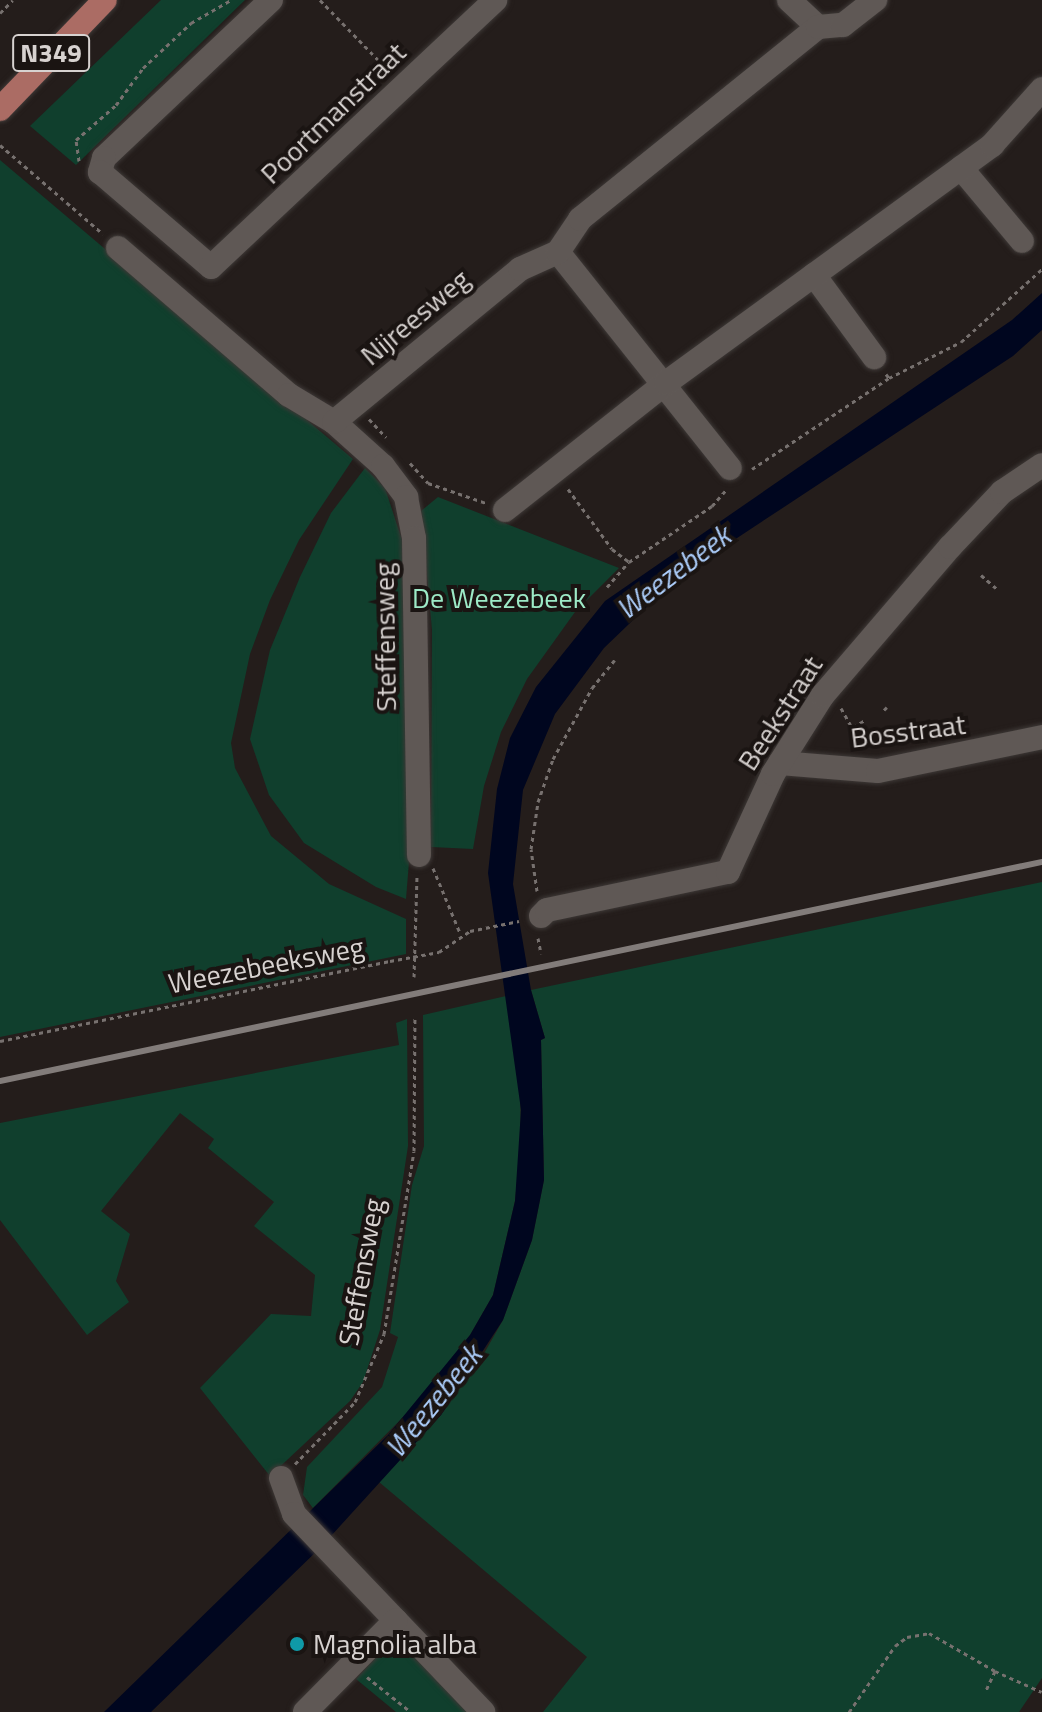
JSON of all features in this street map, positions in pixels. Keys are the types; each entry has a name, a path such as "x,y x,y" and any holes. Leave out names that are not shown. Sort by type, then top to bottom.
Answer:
{"main road":[{"name":"N349","path":"0,109 105,0"}],"street":[{"path":"100,172 104,158 271,0"},
{"name":"Poortmanstraat","path":"100,172 211,267 495,0"},
{"path":"789,0 818,27"},
{"path":"734,474 666,383 558,252 580,219 818,27 843,25 875,0"},
{"path":"505,510 666,383 998,139 1042,89"},
{"path":"961,168 1022,241"},
{"path":"118,248 289,395 334,422"},
{"name":"Nijreesweg","path":"334,422 520,269 558,252"},
{"path":"814,275 874,357"},
{"name":"Steffensweg","path":"334,422 383,466 406,497 411,519 419,855"},
{"name":"Beekstraat","path":"530,919 547,910 728,872 780,763 823,695 940,556 1002,492 1042,465"},
{"name":"Bosstraat","path":"780,763 867,770 1042,737"},
{"path":"281,1478 294,1514 483,1712"},
{"path":"305,1712 396,1620"}],"path":[{"path":"0,13 13,0"},
{"path":"100,172 87,170 80,162 76,140 116,105 166,46 231,0"},
{"path":"320,0 403,86"},
{"path":"0,145 118,248"},
{"path":"607,587 629,562 712,506 734,474 889,378 961,342 1042,269"},
{"path":"874,357 889,378"},
{"path":"356,405 387,439"},
{"path":"407,461 428,483 505,510"},
{"path":"555,471 612,549 629,562"},
{"path":"981,575 998,590"},
{"path":"530,919 531,849 538,802 553,759 579,711 615,660"},
{"path":"823,695 853,727 867,770"},
{"path":"853,727 865,720"},
{"path":"419,855 439,874 451,920 461,934"},
{"path":"414,977 419,855"},
{"name":"Weezebeeksweg","path":"0,1041 439,952 461,934 530,919"},
{"name":"Steffensweg","path":"281,1478 355,1402 377,1359 414,1151 415,1018"},
{"path":"849,1712 907,1637 929,1633 995,1671 1042,1692"},
{"path":"352,1665 411,1712"},
{"path":"985,1692 995,1671"}],"green space":[{"path":"161,0 245,0 76,165 30,126"},
{"path":"0,160 353,459 299,540 270,600 250,654 231,743 235,768 271,836 329,884 406,919 406,954 0,1037"},
{"path":"365,468 385,488 403,543 411,837 406,899 376,887 304,843 269,795 250,739 270,650 300,577 331,513"},
{"name":"De Weezebeek","path":"438,497 619,568 575,612 527,679 501,732 484,786 473,849 431,847 432,630 421,511"},
{"path":"1042,882 1042,1678 1019,1712 543,1712 587,1657 379,1482 441,1415 482,1357 503,1320 532,1240 544,1180 541,1040 545,1038 531,990"},
{"path":"506,996 520,1087 521,1143 515,1201 493,1295 470,1335 415,1405 313,1508 303,1495 307,1467 382,1387 398,1337 390,1333 412,1185 424,1146 423,1015"},
{"path":"407,1019 408,1146 380,1330 363,1382 350,1401 270,1476 200,1388 271,1314 311,1316 315,1275 254,1226 274,1202 208,1148 214,1139 180,1113 101,1211 130,1234 116,1281 129,1302 87,1335 0,1220 0,1123 399,1045 396,1023"},
{"path":"396,1636 470,1712 396,1712 356,1679"}],"water":[{"name":"Weezebeek","path":"1042,293 1042,330 1013,356 678,577 604,648 555,714 523,790 513,884 531,990 545,1038 541,1040 544,1180 532,1240 503,1320 441,1415 321,1547 151,1712 104,1712 388,1435 470,1335 493,1295 515,1201 521,1110 488,873 497,789 510,738 536,687 605,601 1012,320"}],"railway":[{"path":"0,1081 1042,862"}],"place":[{"name":"Magnolia alba","path":"297,1644"}]}
